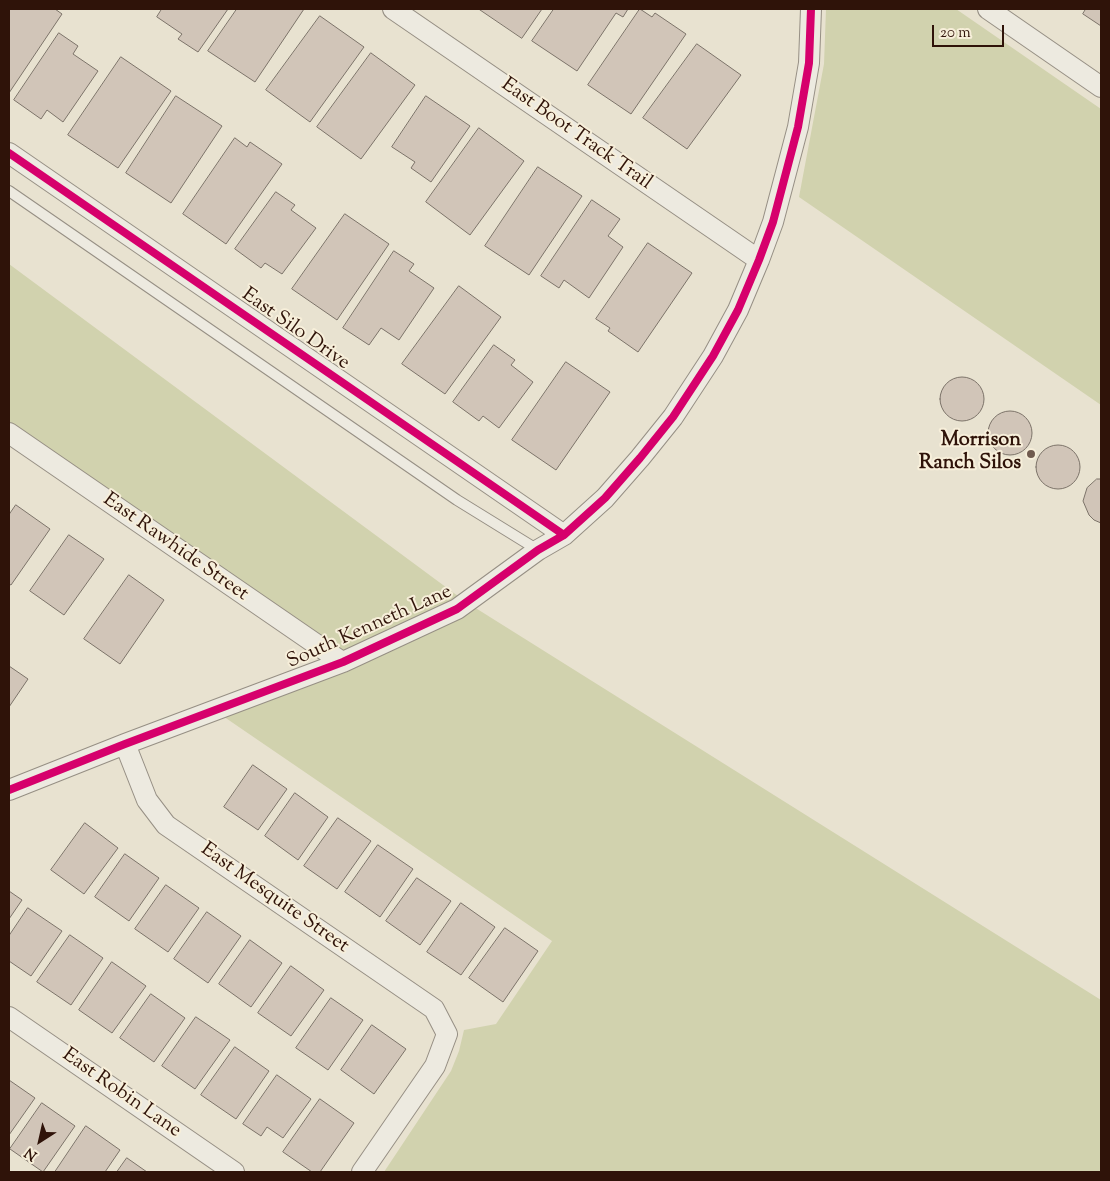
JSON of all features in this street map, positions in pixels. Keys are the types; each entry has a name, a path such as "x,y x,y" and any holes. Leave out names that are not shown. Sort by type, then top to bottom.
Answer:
{"street":[{"name":"East Boot Track Trail","path":"394,9 759,260"},
{"name":"South Kenneth Lane","path":"9,790 342,662 457,609 538,550 564,535 604,498 673,417 713,356 738,310 759,260 783,187 798,128 809,63 811,9"},
{"path":"988,9 1101,86"},
{"name":"East Silo Drive","path":"9,153 564,535"},
{"name":"East Rawhide Street","path":"9,433 342,662"},
{"name":"East Mesquite Street","path":"125,744 147,800 166,825 434,1009 447,1034 435,1066 362,1172"},
{"name":"East Robin Lane","path":"9,1016 234,1172"}],"lane":[{"path":"9,191 457,500 538,550"}],"green space":[{"path":"826,9 956,9 1101,109 1101,405 799,197 824,64"},
{"path":"9,264 466,602 1101,1000 1101,1172 384,1172 451,1071 459,1051 464,1030 496,1024 552,941 214,710 342,662 9,432"}],"building":[{"path":"9,9 55,9 62,14 9,93"},
{"path":"162,9 228,9 198,52 178,39 182,34 157,17"},
{"path":"237,9 304,9 255,82 208,51"},
{"path":"479,9 542,9 522,38"},
{"path":"554,9 628,9 623,17 616,13 577,71 532,41"},
{"path":"640,9 652,17 655,13 686,34 631,114 588,85"},
{"path":"1086,9 1101,9 1101,26 1083,14"},
{"path":"320,16 364,47 310,122 266,90"},
{"path":"59,33 78,46 73,54 98,71 63,122 47,110 41,119 14,100"},
{"path":"697,44 741,75 687,149 643,118"},
{"path":"371,53 415,85 361,159 317,127"},
{"path":"121,57 171,91 118,168 68,135"},
{"path":"176,96 222,126 171,203 126,173"},
{"path":"426,96 470,126 431,182 411,168 415,162 392,147"},
{"path":"479,128 524,161 470,235 426,202"},
{"path":"235,138 247,147 250,142 282,164 226,244 183,214"},
{"path":"538,167 582,196 529,275 485,246"},
{"path":"276,192 295,205 291,210 316,228 282,274 265,263 261,268 235,249"},
{"path":"592,200 620,219 608,236 623,247 589,298 564,280 559,288 541,276"},
{"path":"345,214 389,244 337,320 292,289"},
{"path":"648,243 692,273 638,352 608,331 610,328 596,319"},
{"path":"394,251 414,264 409,271 434,288 399,340 381,328 369,345 343,328"},
{"path":"459,286 501,317 445,394 402,364"},
{"path":"494,345 515,360 511,365 533,382 499,428 483,416 479,421 453,402"},
{"path":"566,362 610,392 556,470 512,440"},
{"path":"966,377 978,383 983,390 983,408 978,415 971,420 958,421 950,418 943,411 940,395 943,387 950,380"},
{"path":"1014,411 1026,417 1031,424 1031,442 1026,449 1019,454 1006,455 998,452 991,445 988,429 991,421 998,414"},
{"path":"1062,445 1074,451 1079,458 1079,476 1074,483 1067,488 1054,489 1046,486 1039,479 1036,463 1039,455 1046,448"},
{"path":"1097,479 1101,479 1101,523 1089,515 1083,501 1087,488"},
{"path":"16,505 50,529 11,585 9,584 9,515"},
{"path":"69,535 104,559 64,615 30,591"},
{"path":"129,575 164,600 120,664 84,639"},
{"path":"9,666 28,679 9,707"},
{"path":"253,765 287,789 258,830 224,807"},
{"path":"295,793 328,817 298,860 265,836"},
{"path":"338,818 371,841 337,889 304,866"},
{"path":"85,823 118,848 84,894 51,870"},
{"path":"378,845 413,869 380,917 345,892"},
{"path":"125,854 159,878 129,921 95,897"},
{"path":"417,878 451,901 420,945 386,921"},
{"path":"166,885 199,908 168,952 135,929"},
{"path":"9,891 22,900 9,919"},
{"path":"461,903 495,927 461,975 427,952"},
{"path":"28,908 62,931 31,976 9,961 9,936"},
{"path":"207,912 241,936 208,983 174,959"},
{"path":"505,928 538,951 503,1002 469,978"},
{"path":"70,935 103,958 71,1005 37,982"},
{"path":"250,940 282,963 251,1007 219,984"},
{"path":"112,962 146,986 112,1033 79,1010"},
{"path":"291,966 324,990 291,1036 258,1013"},
{"path":"151,994 185,1018 154,1062 120,1038"},
{"path":"331,998 363,1020 328,1070 296,1048"},
{"path":"196,1017 230,1040 195,1089 162,1066"},
{"path":"372,1025 406,1049 374,1094 341,1070"},
{"path":"235,1047 269,1071 236,1119 201,1095"},
{"path":"277,1075 311,1099 283,1138 267,1127 261,1136 243,1124"},
{"path":"9,1080 35,1098 9,1135"},
{"path":"320,1099 354,1123 320,1172 312,1172 283,1152"},
{"path":"42,1103 75,1126 43,1172 10,1149"},
{"path":"86,1126 120,1150 105,1172 55,1172"},
{"path":"127,1158 147,1172 117,1172"}],"cycle path":[{"path":"9,790 343,662 457,609 538,550 564,535 605,498 673,417 713,356 738,310 773,222 798,127 809,63 811,9"},
{"path":"9,153 564,535"}],"place":[{"name":"Morrison Ranch Silos","path":"1031,454"}]}
